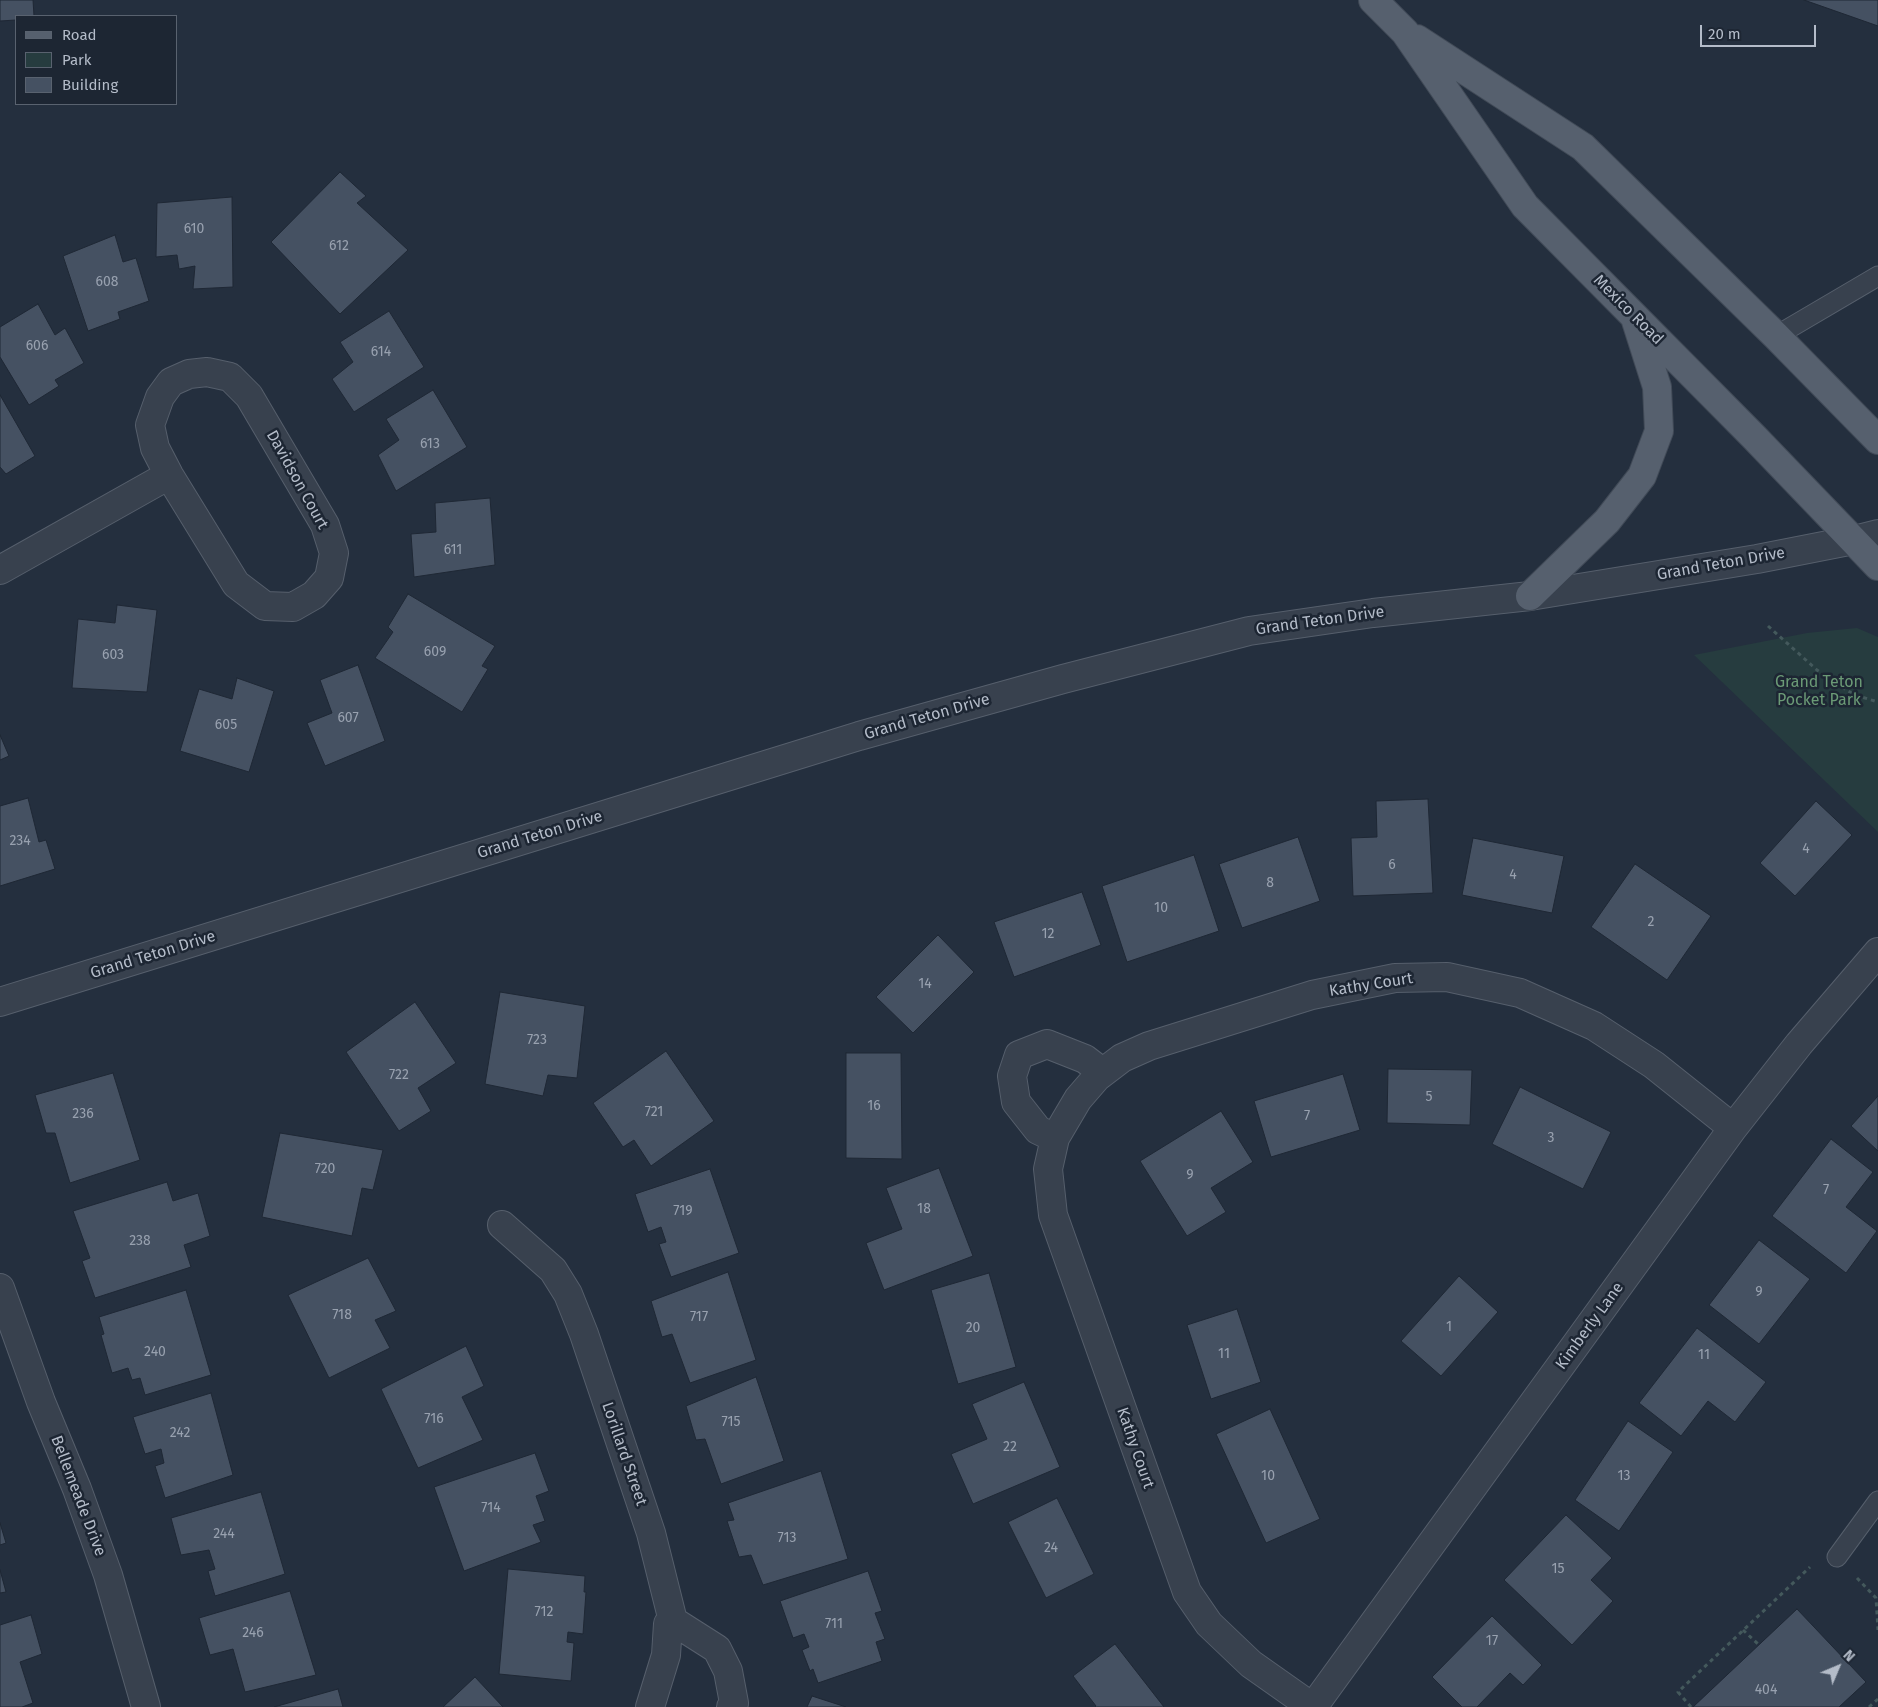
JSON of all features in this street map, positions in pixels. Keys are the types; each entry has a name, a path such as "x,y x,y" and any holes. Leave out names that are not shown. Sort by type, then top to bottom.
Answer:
{"main road":[{"name":"Mexico Road","path":"1373,0 1405,32 1525,206 1754,437 1866,537 1878,566"},
{"name":"Mexico Road","path":"1405,32 1583,147 1776,336 1878,440"},
{"path":"1530,596 1607,521 1642,476 1658,431 1657,387 1634,317"}],"street":[{"name":"Davidson Court","path":"207,372 230,377 249,396 325,525 334,553 329,578 314,595 293,607 265,606 236,584 169,475 155,448 150,425 160,397 171,382 189,374 207,372"},
{"path":"0,570 169,475"},
{"name":"Grand Teton Drive","path":"0,1002 859,736 1063,679 1249,632 1373,613 1530,596 1747,560 1866,537"},
{"name":"Kimberly Lane","path":"1312,1707 1733,1128 1799,1044 1878,952"},
{"name":"Kathy Court","path":"1312,1707 1251,1664 1210,1624 1187,1592 1053,1215 1048,1169 1054,1138 1078,1099 1102,1072 1122,1058 1149,1046 1312,995 1395,978 1447,977 1520,994 1594,1026 1654,1065 1733,1128"},
{"path":"1054,1138 1038,1130 1016,1102 1012,1076 1019,1054 1047,1044 1085,1059 1102,1072"},
{"name":"Lorillard Street","path":"502,1225 553,1270 568,1294 584,1334 651,1533 673,1621 668,1624 666,1655 650,1707"},
{"name":"Bellemeade Drive","path":"1,1295 105,1566 146,1707"},
{"path":"673,1621 718,1649 728,1671 734,1703 731,1707"}],"lane":[{"path":"1776,336 1878,276"},
{"path":"1837,1557 1878,1501"}],"path":[{"path":"1768,626 1817,670 1836,684 1855,695 1878,702"},
{"path":"1691,1707 1678,1692 1816,1560 1837,1557 1876,1598 1878,1630"},
{"path":"1744,1630 1759,1645"},
{"path":"1869,1707 1878,1699"}],"green space":[{"name":"Grand Teton Pocket Park","path":"1857,628 1878,637 1878,832 1694,655 1807,633"}],"building":[{"path":"0,0 33,0 34,15 15,15 15,20 0,21"},
{"path":"1804,0 1878,0 1878,26"},
{"path":"340,172 366,196 357,203 408,250 340,314 271,242"},
{"path":"232,197 233,287 193,289 195,266 179,269 177,255 156,257 157,203"},
{"path":"115,235 123,262 136,258 149,301 118,312 120,319 88,331 63,256"},
{"path":"38,304 55,335 65,328 84,363 55,380 59,386 29,405 0,357 0,327"},
{"path":"389,311 424,367 354,412 332,379 353,362 340,342"},
{"path":"433,390 467,447 396,491 378,455 399,440 386,419"},
{"path":"0,395 35,456 6,474 0,467"},
{"path":"490,498 495,565 414,577 411,534 436,532 435,503"},
{"path":"408,594 495,646 482,666 488,669 462,712 375,658 393,632 388,627"},
{"path":"117,605 157,610 147,692 72,688 78,619 115,623"},
{"path":"358,665 385,741 325,766 307,723 332,713 320,680"},
{"path":"237,678 274,691 249,772 180,751 199,689 232,699"},
{"path":"0,735 9,756 0,760"},
{"path":"28,798 39,842 46,840 55,869 0,886 0,806"},
{"path":"1428,799 1433,893 1353,896 1351,838 1377,837 1376,801"},
{"path":"1816,801 1852,835 1795,896 1760,863"},
{"path":"1298,837 1320,901 1242,928 1219,864"},
{"path":"1473,838 1564,856 1552,913 1462,895"},
{"path":"1194,855 1219,931 1127,962 1102,886"},
{"path":"1635,864 1711,916 1667,980 1591,927"},
{"path":"1082,892 1101,945 1014,977 994,922"},
{"path":"938,935 974,972 913,1033 876,997"},
{"path":"500,992 585,1006 577,1078 548,1075 543,1096 485,1084"},
{"path":"415,1002 456,1063 418,1088 431,1111 399,1131 346,1052"},
{"path":"666,1051 714,1121 651,1166 634,1140 623,1147 593,1103"},
{"path":"846,1053 901,1053 902,1159 846,1158"},
{"path":"1388,1069 1472,1070 1470,1125 1387,1123"},
{"path":"113,1073 140,1160 70,1183 55,1133 46,1133 35,1095"},
{"path":"1343,1074 1360,1130 1271,1157 1254,1101"},
{"path":"1520,1087 1611,1132 1583,1189 1492,1144"},
{"path":"1878,1096 1878,1151 1851,1126"},
{"path":"1221,1111 1253,1162 1211,1188 1226,1212 1187,1236 1140,1161"},
{"path":"280,1133 383,1150 373,1190 362,1188 352,1236 262,1217"},
{"path":"1831,1139 1873,1172 1846,1207 1877,1231 1846,1273 1772,1216"},
{"path":"939,1168 973,1256 884,1290 866,1243 902,1229 886,1188"},
{"path":"710,1169 739,1253 671,1277 659,1244 666,1242 661,1227 648,1232 635,1194"},
{"path":"167,1182 173,1201 198,1193 210,1236 184,1245 191,1267 95,1298 82,1261 90,1258 73,1211"},
{"path":"1759,1240 1810,1279 1759,1344 1709,1305"},
{"path":"368,1258 396,1311 375,1320 390,1348 329,1378 288,1295"},
{"path":"728,1272 756,1360 690,1383 672,1334 662,1337 651,1301"},
{"path":"989,1273 1016,1367 958,1384 931,1290"},
{"path":"1459,1276 1498,1312 1441,1376 1401,1341"},
{"path":"186,1290 211,1375 145,1395 140,1378 132,1380 128,1368 112,1373 101,1335 104,1334 99,1317"},
{"path":"1237,1309 1261,1382 1211,1399 1187,1325"},
{"path":"1697,1328 1766,1382 1735,1422 1708,1401 1681,1436 1639,1403"},
{"path":"466,1346 484,1386 462,1397 483,1440 418,1468 381,1389"},
{"path":"756,1377 784,1461 721,1484 705,1439 696,1440 686,1406"},
{"path":"1024,1382 1060,1467 973,1504 951,1454 987,1439 972,1404"},
{"path":"211,1393 233,1475 165,1498 155,1466 164,1463 161,1449 145,1454 133,1417"},
{"path":"1270,1409 1320,1519 1266,1543 1216,1434"},
{"path":"1628,1421 1673,1452 1619,1531 1575,1500"},
{"path":"535,1453 549,1491 536,1496 545,1521 533,1525 541,1542 464,1571 434,1487"},
{"path":"821,1471 848,1559 763,1585 751,1555 739,1557 727,1521 734,1520 728,1503"},
{"path":"261,1492 285,1574 215,1596 208,1571 215,1569 209,1550 181,1555 171,1518"},
{"path":"1057,1498 1094,1574 1046,1598 1008,1522"},
{"path":"1566,1515 1612,1558 1591,1580 1613,1601 1572,1645 1504,1580"},
{"path":"0,1523 6,1543 0,1545"},
{"path":"508,1569 585,1576 584,1592 586,1592 583,1634 568,1632 567,1642 574,1643 571,1681 499,1674"},
{"path":"0,1570 6,1592 0,1593"},
{"path":"868,1571 882,1611 875,1613 885,1639 876,1642 882,1661 818,1683 813,1669 810,1671 802,1650 809,1647 804,1634 793,1638 780,1601"},
{"path":"290,1591 316,1675 245,1692 233,1649 210,1655 199,1618"},
{"path":"1797,1609 1866,1682 1839,1707 1693,1707"},
{"path":"31,1615 42,1654 20,1662 33,1703 22,1707 0,1707 0,1625"},
{"path":"1492,1616 1542,1665 1523,1685 1510,1673 1477,1707 1462,1707 1432,1677"},
{"path":"1115,1644 1164,1707 1095,1707 1073,1676"},
{"path":"475,1677 503,1707 443,1707"},
{"path":"338,1689 343,1707 274,1707"},
{"path":"812,1696 846,1707 807,1707"}]}
